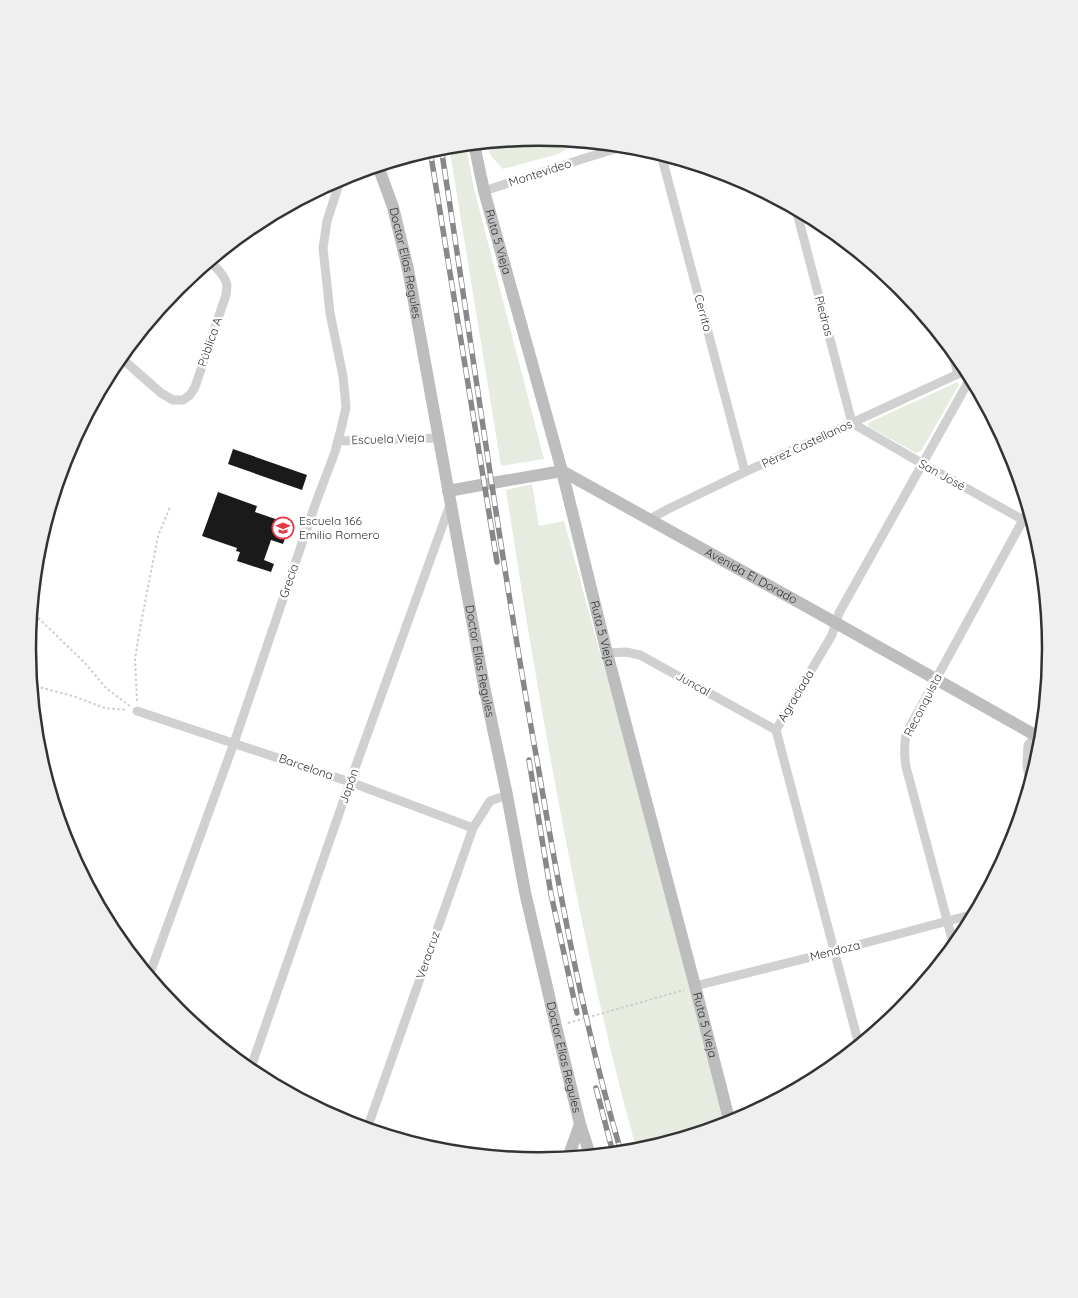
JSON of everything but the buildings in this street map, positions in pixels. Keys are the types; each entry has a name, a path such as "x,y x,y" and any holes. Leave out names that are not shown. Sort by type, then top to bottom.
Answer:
{"street":[{"name":"Ruta 5 Vieja","path":"475,151 484,191 562,472 607,653 696,986 728,1114"},
{"name":"Montevideo","path":"484,191 607,151"},
{"name":"Cerrito","path":"663,162 745,472"},
{"name":"Doctor Elías Regules","path":"380,172 393,207 410,278 484,686 525,892 556,1026 588,1149"},
{"name":"Grecia","path":"152,969 234,743 338,441 346,408 343,376 330,313 323,248 327,221 337,189"},
{"name":"Piedras","path":"799,219 852,423"},
{"name":"Pública A","path":"126,363 161,393 173,400 183,400 190,395 228,287 214,266"},
{"path":"957,370 958,374"},
{"name":"Pérez Castellanos","path":"648,520 745,472 958,374"},
{"name":"Agraciada","path":"857,1038 776,730 832,635 839,613 966,385"},
{"name":"San José","path":"852,423 1026,522"},
{"name":"Escuela Vieja","path":"338,441 438,438"},
{"path":"450,498 492,483 562,472"},
{"name":"Avenida El Dorado","path":"562,472 936,679 1034,731"},
{"name":"Japón","path":"253,1062 450,498"},
{"name":"Reconquista","path":"951,936 906,767 904,743 906,734 1024,516"},
{"name":"Juncal","path":"607,653 626,652 640,655 776,730"},
{"name":"Barcelona","path":"137,711 350,782 473,828"},
{"path":"1027,768 1028,745 1033,740"},
{"name":"Veracruz","path":"369,1122 473,828 490,801 507,795"},
{"name":"Mendoza","path":"696,986 835,952 964,917"},
{"path":"570,1151 580,1124"}],"path":[{"path":"137,711 136,658 158,536 170,507"},
{"path":"37,617 85,663 106,688 137,711"},
{"path":"38,687 73,696 105,708 137,711"},
{"path":"556,1026 696,986"}],"shaded area":[{"path":"539,146 569,147 558,154 503,169 491,156 488,149"},
{"path":"467,152 473,185 544,459 501,466 450,155"},
{"path":"957,382 959,385 921,451 916,453 869,427 868,423"},
{"path":"532,484 539,526 564,521 666,889 726,1115 669,1135 635,1142 611,1051 564,833 521,588 506,490"}],"railway":[{"path":"442,156 512,612 555,863 584,1009 619,1145"},
{"path":"431,158 497,562"},
{"path":"529,760 551,894 577,1013"},
{"path":"596,1088 611,1146"}],"place":[{"name":"Escuela 166 Emilio Romero","path":"283,528"}]}
